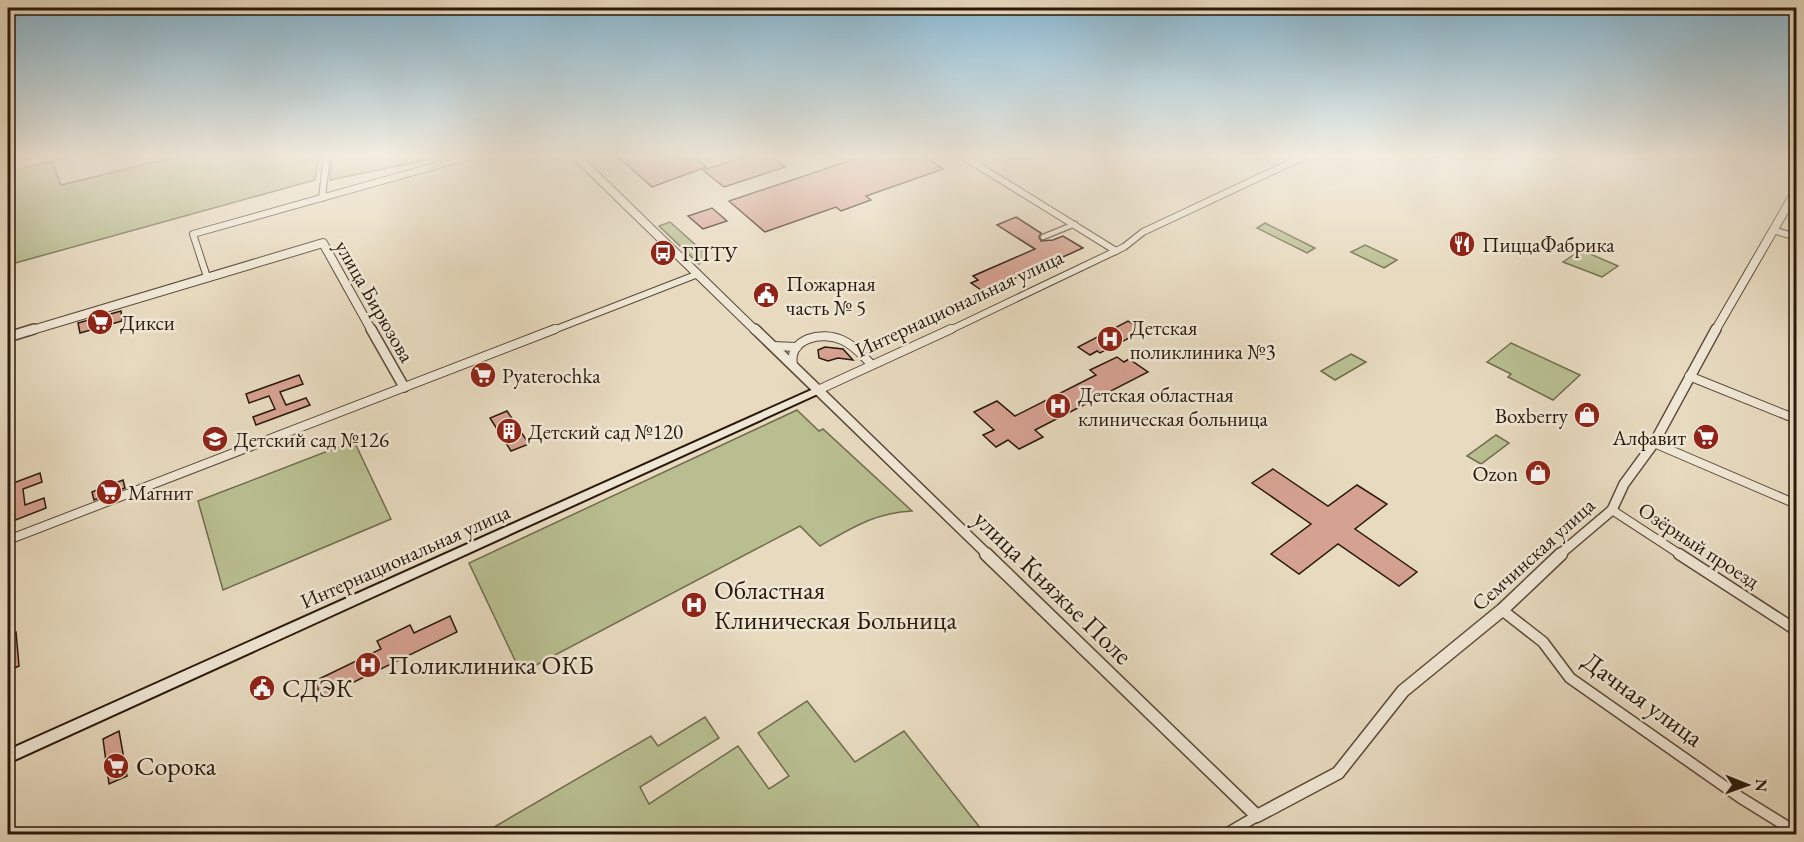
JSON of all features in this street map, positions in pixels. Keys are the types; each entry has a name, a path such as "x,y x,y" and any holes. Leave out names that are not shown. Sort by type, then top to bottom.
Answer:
{"main road":[{"name":"Интернациональная улица","path":"8,757 818,390"}],"street":[{"path":"207,277 193,234 335,194"},
{"path":"616,194 818,390"},
{"path":"1026,194 1116,251 1143,232 1223,194"},
{"name":"Семчинская улица","path":"1257,816 1338,772 1403,691 1502,610 1571,544 1612,510 1624,484 1654,443 1689,376 1795,194"},
{"path":"1043,237 1075,224"},
{"path":"1773,230 1797,237"},
{"name":"улица Бирюзова","path":"8,337 323,243 404,387"},
{"name":"Интернациональная улица","path":"818,390 1044,287 1116,251"},
{"path":"8,540 698,274"},
{"path":"793,365 792,356 797,347 807,340 836,338 853,347 872,365"},
{"path":"773,346 797,347"},
{"path":"1689,376 1797,419"},
{"name":"улица Княжье Поле","path":"818,390 1257,816"},
{"path":"1654,443 1797,504"},
{"name":"Озёрный проезд","path":"1612,510 1797,630"},
{"name":"Дачная улица","path":"1502,610 1543,642 1570,678 1741,798 1797,832"},
{"path":"1226,834 1257,816"}],"green space":[{"path":"8,194 263,194 8,265"},
{"path":"670,222 708,256 699,264 659,226"},
{"path":"1265,223 1315,248 1307,253 1257,228"},
{"path":"1365,245 1397,260 1384,268 1351,252"},
{"path":"1581,250 1618,266 1602,277 1563,262"},
{"path":"1511,343 1580,375 1553,400 1508,377 1511,374 1487,362"},
{"path":"1351,354 1366,362 1335,380 1321,371"},
{"path":"797,410 819,431 823,429 912,511 875,518 820,546 800,526 521,673 469,563"},
{"path":"1496,435 1509,443 1481,464 1467,456"},
{"path":"354,441 391,519 223,590 198,501"},
{"path":"807,701 855,762 904,731 985,834 548,834 546,829 536,834 482,834 651,736 658,746 705,717 719,738 640,787 649,804 738,746 769,789 789,776 758,733"}],"building":[{"path":"749,194 871,194 866,196 871,200 841,211 836,207 765,232 729,201"},
{"path":"712,208 727,221 703,229 688,216"},
{"path":"1016,217 1041,233 1039,237 1041,241 1063,236 1083,248 984,292 971,283 978,280 973,276 1035,249 997,225"},
{"name":"Дикси","path":"121,311 122,321 80,333 78,323"},
{"name":"Детская поликлиника №3","path":"1128,321 1143,331 1100,353 1097,351 1090,355 1078,347"},
{"path":"825,347 843,349 853,360 838,358 828,361 819,358 818,350"},
{"name":"Детская областная клиническая больница","path":"1117,357 1124,362 1129,359 1148,372 1035,430 1043,437 1019,449 1008,440 996,447 983,435 994,430 974,412 997,401 1015,416 1096,375 1090,370"},
{"name":"Детский сад №126","path":"299,375 303,384 280,392 286,405 306,398 310,405 256,425 253,417 275,409 269,396 249,403 246,394"},
{"name":"Детский сад №120","path":"507,411 529,444 511,451 490,418"},
{"path":"1273,469 1328,506 1357,485 1387,504 1355,529 1417,572 1399,586 1338,544 1299,574 1271,554 1311,524 1252,483"},
{"path":"40,473 42,482 23,489 25,505 44,498 46,508 8,523 8,512 13,510 11,494 8,495 8,485"},
{"name":"Магнит","path":"123,480 125,488 94,500 92,492"},
{"name":"Поликлиника ОКБ","path":"450,616 457,632 321,698 315,681 381,649 377,641 410,625 414,633"},
{"path":"16,632 19,666 8,671 8,635"},
{"name":"Сорока","path":"119,731 127,776 109,784 103,739"}],"place":[{"name":"ПиццаФабрика","path":"1462,244"},
{"name":"ГПТУ","path":"663,253"},
{"name":"Пожарная часть № 5","path":"766,295"},
{"name":"Дикси","path":"100,322"},
{"name":"Детская поликлиника №3","path":"1110,339"},
{"name":"Pyaterochka","path":"483,375"},
{"name":"Детская областная клиническая больница","path":"1058,406"},
{"name":"Boxberry","path":"1587,415"},
{"name":"Детский сад №120","path":"509,431"},
{"name":"Алфавит","path":"1706,437"},
{"name":"Детский сад №126","path":"215,439"},
{"name":"Ozon","path":"1538,473"},
{"name":"Магнит","path":"109,492"},
{"name":"Областная Клиническая Больница","path":"694,605"},
{"name":"Поликлиника ОКБ","path":"368,665"},
{"name":"СДЭК","path":"262,688"},
{"name":"Сорока","path":"116,766"}]}
